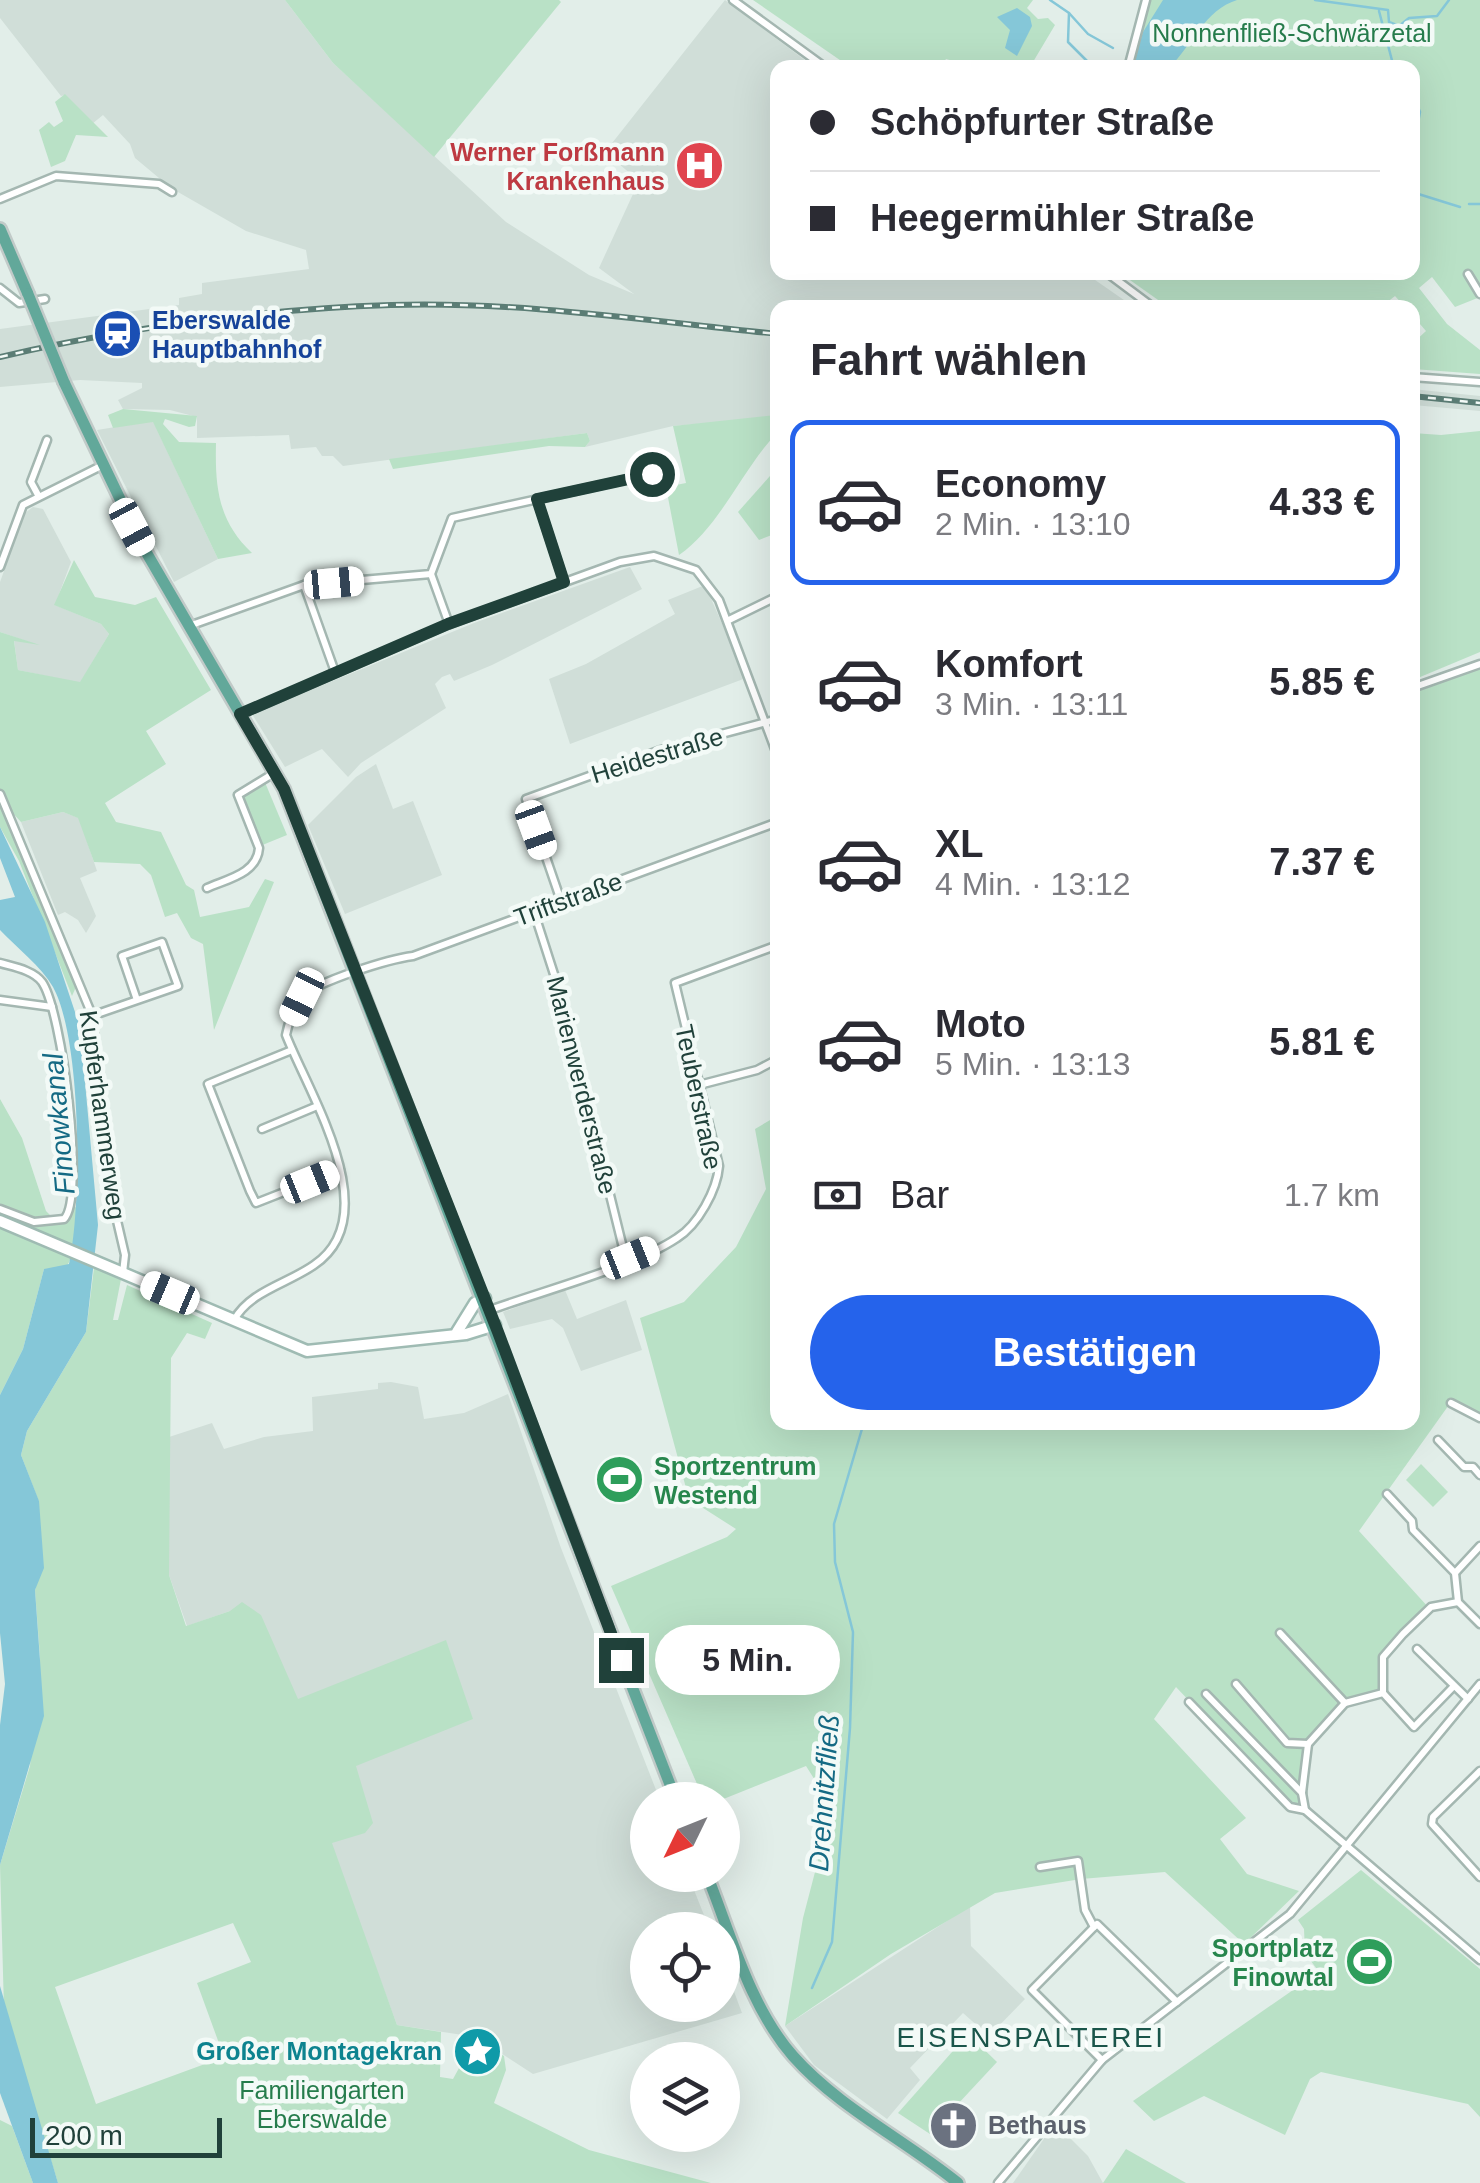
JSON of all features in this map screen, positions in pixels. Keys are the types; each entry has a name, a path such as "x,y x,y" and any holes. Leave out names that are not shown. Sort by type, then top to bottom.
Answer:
{"main road":[{"path":"0,229 101,466 188,627 275,772 496,1326 669,1782"},
{"path":"0,1221 233,1322 314,1352 496,1326"},
{"path":"457,1332 475,1303 487,1304"},
{"path":"714,1892 776,2033 820,2082 958,2183"}],"street":[{"path":"733,0 815,60"},
{"path":"1130,60 1146,0"},
{"path":"0,199 56,176 159,184 172,192"},
{"path":"1468,274 1480,294"},
{"path":"1117,280 1143,300"},
{"path":"0,288 15,302 45,299"},
{"path":"1420,378 1480,382"},
{"path":"38,496 31,482 47,440"},
{"path":"0,566 24,505 101,466"},
{"path":"448,624 430,574 452,518 652,474"},
{"path":"537,499 564,582"},
{"path":"240,714 448,624 642,557 668,559 696,570 707,580 729,620 770,737"},
{"path":"188,627 304,585 430,574"},
{"path":"304,585 335,672"},
{"path":"729,620 770,600"},
{"path":"1420,685 1480,664"},
{"name":"Heidestraße","path":"561,902 526,799 660,750 770,722"},
{"path":"206,888 252,867 258,858 259,848 238,794 275,772"},
{"name":"Kupferhammerweg","path":"0,794 92,1015 111,1195 125,1255 123,1273"},
{"name":"Triftstraße","path":"292,1050 286,1030 302,997 344,972 358,973 770,825"},
{"name":"Marienwerderstraße","path":"534,912 561,996 626,1260"},
{"path":"92,1015 138,1000 178,986 162,942 122,956 138,1000"},
{"name":"Teuberstraße","path":"487,1304 626,1260 686,1231 713,1190 719,1166 674,983 770,948"},
{"path":"0,963 34,974 52,1007 65,1071 72,1210 64,1219 34,1222 0,1209"},
{"path":"0,1000 52,1007"},
{"path":"233,1322 243,1304 312,1267 337,1240 347,1204 340,1170 292,1050 208,1084 256,1204 340,1170"},
{"path":"699,1085 757,1070 770,1063"},
{"path":"262,1129 315,1107"},
{"path":"1451,1404 1480,1418"},
{"path":"1438,1440 1464,1468 1473,1468 1480,1475"},
{"path":"1387,1494 1412,1521 1413,1530 1455,1573 1458,1602 1480,1624"},
{"path":"1455,1573 1480,1546"},
{"path":"1454,1686 1414,1727 1383,1693 1384,1657 1402,1634 1431,1607 1458,1602"},
{"path":"1280,1634 1345,1703"},
{"path":"1417,1650 1468,1698"},
{"path":"1236,1684 1286,1743 1308,1744"},
{"path":"998,2183 1102,2060 1275,1928 1480,1684"},
{"path":"1383,1693 1345,1703 1308,1744 1302,1794 1306,1810 1480,1960"},
{"path":"1206,1694 1302,1794"},
{"path":"1189,1702 1290,1807 1306,1810"},
{"path":"1204,1718 1216,1706"},
{"path":"1480,1771 1433,1817 1432,1824 1480,1877"},
{"path":"1040,1866 1078,1861 1085,1910 1095,1926 1178,2002"},
{"path":"1095,1926 1032,1990 1102,2060"}],"shaded area":[{"path":"0,0 285,0 333,63 506,222 589,275 634,294 599,268 639,181 605,152 725,0 805,60 770,60 770,280 1095,280 1124,300 770,300 770,418 673,426 585,447 590,441 587,433 343,466 333,456 322,456 316,447 291,449 289,435 197,438 197,417 170,410 123,409 118,400 142,388 142,383 80,380 0,387 0,329 179,305 179,298 202,294 202,283 309,269 306,250 246,231 171,188 135,158 130,144 103,115 92,124 65,95 61,96 0,18"},
{"path":"1420,390 1480,396 1480,411 1420,406"},
{"path":"153,421 218,559 174,582 97,430"},
{"path":"33,507 43,509 71,562 55,605 101,624 109,634 80,683 18,670 14,640 29,642 0,632 0,582 25,513"},
{"path":"630,567 642,589 492,665 454,681 450,674 442,677 435,684 446,708 361,763 348,777 322,749 285,767 252,714 474,623"},
{"path":"705,585 746,678 570,744 549,679 586,664 675,614 668,600"},
{"path":"376,764 393,809 413,801 442,875 345,914 308,825 356,777"},
{"path":"63,812 79,818 97,871 80,878 96,916 86,933 78,920 65,912 58,915 21,822"},
{"path":"565,1290 577,1319 626,1300 642,1350 581,1371 563,1328 552,1319 510,1329 503,1312"},
{"path":"378,1383 418,1387 424,1419 464,1413 508,1394 561,1548 653,1782 630,1782 630,1892 695,1892 703,1912 630,1912 630,2022 711,2022 643,2042 630,2042 630,2046 533,2074 476,2037 397,2025 249,1623 230,1611 187,1626 169,1575 169,1437 212,1423 224,1449 264,1437 313,1431 312,1397 378,1389"},
{"path":"970,1906 971,1946 1025,1999 989,2036 963,2013 910,2068 920,2080 887,2119 814,2065 785,2026"},
{"path":"1055,2123 1088,2156 1103,2183 1013,2183"}],"green space":[{"path":"285,0 561,2 434,157 333,63"},
{"path":"753,0 1033,0 1027,8 1038,19 1048,18 1055,25 1034,60 840,60"},
{"name":"Nonnenfließ-Schwärzetal","path":"1148,0 1480,0 1480,297 1455,307 1432,277 1419,288 1447,324 1480,350 1480,374 1420,370 1420,337 1426,331 1420,324 1420,300 1399,300 1395,296 1390,300 1158,300 1130,280 1420,280 1420,60 1131,60"},
{"path":"65,94 108,137 76,135 65,161 51,167 39,130 49,122 54,127 63,121 55,102"},
{"path":"123,409 197,416 195,426 165,419 163,424 179,442 216,443 216,474 225,516 252,553 218,559 153,422 113,428 108,415"},
{"path":"770,416 770,441 719,514 679,555 666,487 686,483 673,426"},
{"path":"1480,431 1480,652 1420,677 1420,434"},
{"path":"587,433 590,441 585,447 549,446 393,469 389,459"},
{"path":"770,476 770,536 759,540 738,512"},
{"path":"74,560 95,597 135,605 156,597 211,690 146,731 166,764 105,803 116,822 161,832 186,885 194,890 200,917 249,907 265,879 274,882 214,1030 203,944 191,938 177,913 165,917 151,875 140,864 94,862 78,818 63,812 21,822 10,810 79,980 72,996 19,861 0,827 0,632 40,645 14,641 18,670 80,682 109,634 101,624 54,605"},
{"path":"1480,666 1480,1415 1451,1402 1359,1531 1429,1608 1380,1656 1378,1690 1349,1700 1320,1726 1305,1766 1305,1810 1290,1807 1176,1687 1154,1719 1246,1818 1220,1839 1247,1874 1299,1891 1244,1944 1165,1872 1081,1879 995,1893 891,1954 785,2026 803,1918 832,1807 806,1766 740,1792 740,1782 696,1782 611,1586 727,1537 736,1529 689,1499 640,1318 684,1302 736,1247 766,1189 755,1129 770,1120 770,1430 1420,1430 1420,690"},
{"path":"264,780 287,835 260,846 241,794"},
{"path":"0,1099 22,1138 46,1211 53,1218 78,1206 73,1246 0,1218"},
{"path":"0,1227 71,1258 66,1268 44,1269 23,1349 0,1395"},
{"name":"Familiengarten Eberswalde","path":"94,1268 121,1279 113,1320 118,1320 127,1285 212,1323 205,1339 187,1333 171,1358 169,1575 186,1626 230,1611 242,1602 261,1615 298,1699 446,1640 473,1719 356,1766 373,1823 365,1833 332,1843 397,2025 441,2032 440,2077 453,2079 476,2037 504,2056 506,2070 494,2103 589,2150 711,2183 58,2183 4,2009 0,1865 30,1766 40,1657 35,1590 39,1574 39,1502 21,1455 27,1431 86,1332","holes":["233,1923 251,1962 197,1983 224,2057 96,2104 55,1987"]},
{"path":"1421,1464 1448,1492 1433,1507 1406,1480"},
{"path":"1361,1870 1480,1969 1480,2117 1468,2104 1321,2072 1310,2079 1285,2135 1204,2096 1154,2121 1133,2101 1319,1972 1305,1953 1304,1929 1298,1920"},
{"path":"968,2034 997,2062 930,2134 898,2113"},
{"path":"0,2120 12,2126 33,2183 0,2183"},
{"path":"1126,2149 1186,2183 1103,2183"}],"water":[{"path":"1163,0 1237,0 1216,12 1176,60 1134,60 1143,32"},
{"path":"1017,8 1030,17 1032,26 1017,56 1005,48 1010,30 997,17"},
{"path":"0,827 45,922 80,1027 98,1225 86,1332 27,1431 21,1455 39,1501 44,1568 35,1590 44,1716 0,1865 0,1725 5,1684 0,1633 0,1395 23,1349 44,1269 69,1264 76,1203 77,1123 63,1012 48,979 0,930 0,900 15,897 0,858"},
{"path":"0,1986 58,2183 33,2183 0,2093"}],"waterway":[{"path":"1050,0 1069,13 1068,42 1086,60"},
{"path":"1315,0 1388,10 1389,22 1399,26 1409,18 1437,16 1449,0"},
{"path":"1379,11 1392,60"},
{"path":"1069,13 1088,34 1113,48"},
{"path":"1420,194 1460,207"},
{"path":"1469,204 1480,204"},
{"name":"Drehnitzfließ","path":"812,1988 832,1942 850,1728 853,1632 835,1562 834,1524 862,1430"}],"railway":[{"path":"0,357 194,322 391,305 536,309 770,333"},
{"path":"1420,397 1480,403"}],"place":[{"name":"Werner Forßmann Krankenhaus","path":"700,166"},
{"name":"Eberswalde Hauptbahnhof","path":"117,334"},
{"name":"Sportzentrum Westend","path":"619,1480"},
{"name":"Sportplatz Finowtal","path":"1369,1962"},
{"name":"Großer Montagekran","path":"477,2051"},
{"name":"Bethaus","path":"953,2125"}],"district":[{"name":"EISENSPALTEREI","path":"1031,2037"}],"route":[{"path":"621,1660 498,1332 284,789 240,714 448,624 564,582 537,499 652,474"}],"water label":[{"name":"Finowkanal","path":"59,1124"}]}
